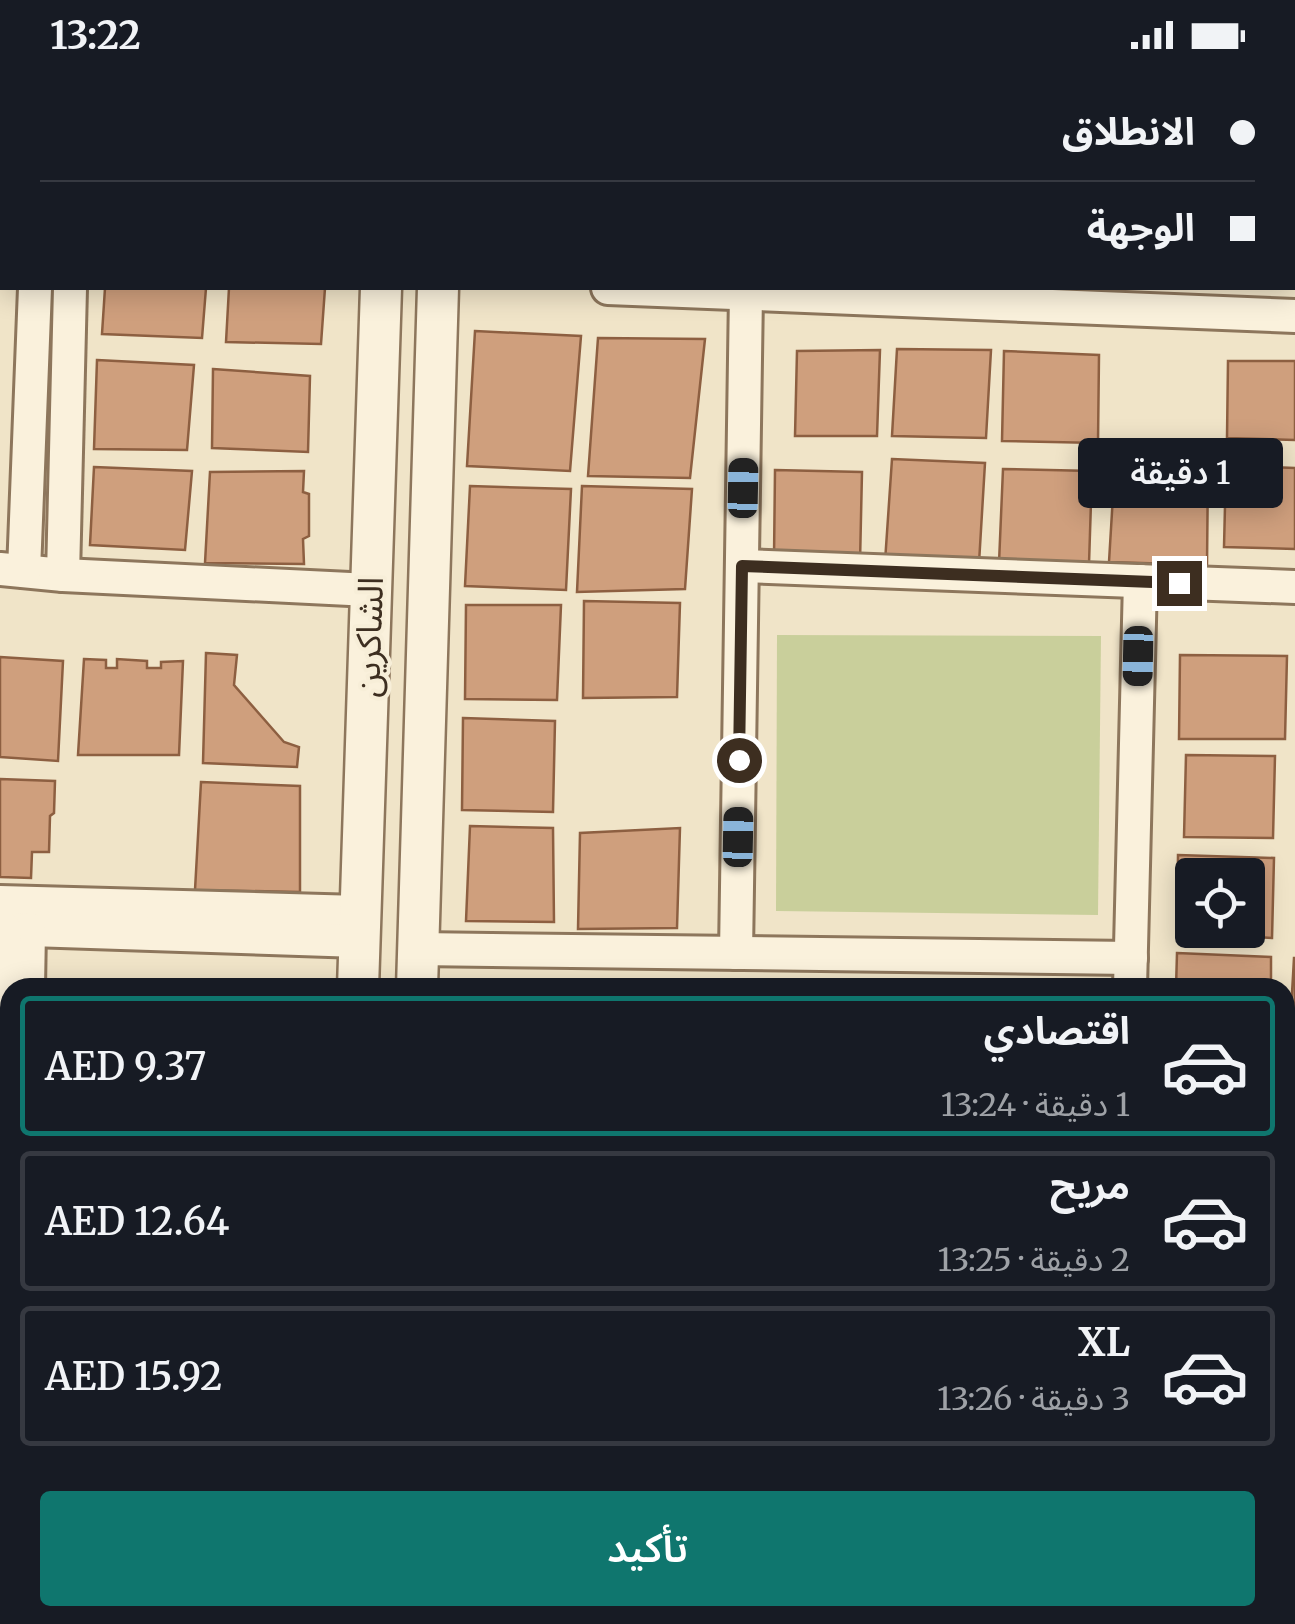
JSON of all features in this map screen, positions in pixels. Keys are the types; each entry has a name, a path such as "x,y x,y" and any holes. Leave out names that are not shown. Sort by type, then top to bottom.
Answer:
{"street":[{"path":"8,577 35,290"},
{"path":"63,575 70,290"},
{"name":"الشاكرين","path":"358,978 381,290"},
{"name":"الشاكرين","path":"418,968 438,290"},
{"path":"663,290 1295,316"},
{"path":"736,954 746,293"},
{"path":"742,566 1295,588"},
{"path":"8,577 63,575 370,597"},
{"path":"8,577 370,597"},
{"path":"418,968 736,954 1130,973 1140,581"},
{"path":"9,922 359,926"},
{"path":"9,922 25,978"},
{"path":"7,978 9,922"}],"green space":[{"path":"777,635 1101,636 1098,915 776,911"}],"building":[{"path":"105,290 206,290 202,338 102,334"},
{"path":"229,290 325,290 321,344 226,342"},
{"path":"475,331 581,336 570,471 467,466"},
{"path":"598,338 705,339 690,478 588,476"},
{"path":"897,349 991,350 986,438 892,436"},
{"path":"880,350 877,436 795,436 797,351"},
{"path":"1004,351 1099,355 1098,443 1002,441"},
{"path":"97,360 194,365 187,450 94,449"},
{"path":"1228,361 1295,361 1295,440 1227,438"},
{"path":"213,369 310,376 308,452 212,448"},
{"path":"892,459 985,463 979,563 885,562"},
{"path":"1115,462 1208,464 1207,565 1109,562"},
{"path":"1226,465 1295,468 1295,549 1224,547"},
{"path":"94,467 192,471 185,550 90,545"},
{"path":"1003,469 1092,471 1089,564 999,563"},
{"path":"775,470 862,472 860,562 774,558"},
{"path":"304,471 303,492 309,494 309,536 303,539 304,564 205,563 210,472"},
{"path":"470,486 571,489 566,590 465,586"},
{"path":"582,486 692,489 685,589 577,592"},
{"path":"584,601 680,603 677,697 583,698"},
{"path":"466,605 561,605 557,700 465,699"},
{"path":"206,653 237,655 234,685 284,742 299,747 297,767 203,763"},
{"path":"1180,655 1287,656 1285,739 1179,739"},
{"path":"0,657 63,661 58,761 0,757"},
{"path":"84,659 106,660 106,668 117,668 117,659 147,661 147,668 161,668 161,662 183,661 179,755 78,755"},
{"path":"463,718 555,721 553,812 462,810"},
{"path":"1186,755 1275,756 1273,838 1184,837"},
{"path":"0,779 55,781 49,852 32,852 31,878 0,877"},
{"path":"201,782 300,786 300,892 195,890"},
{"path":"470,826 553,828 554,922 466,921"},
{"path":"680,828 677,928 578,929 580,833"},
{"path":"1178,855 1274,858 1272,938 1265,938 1265,858"},
{"path":"1177,953 1271,957 1271,978 1176,978"}],"route":[{"path":"739,760 742,566 1179,583"}]}
